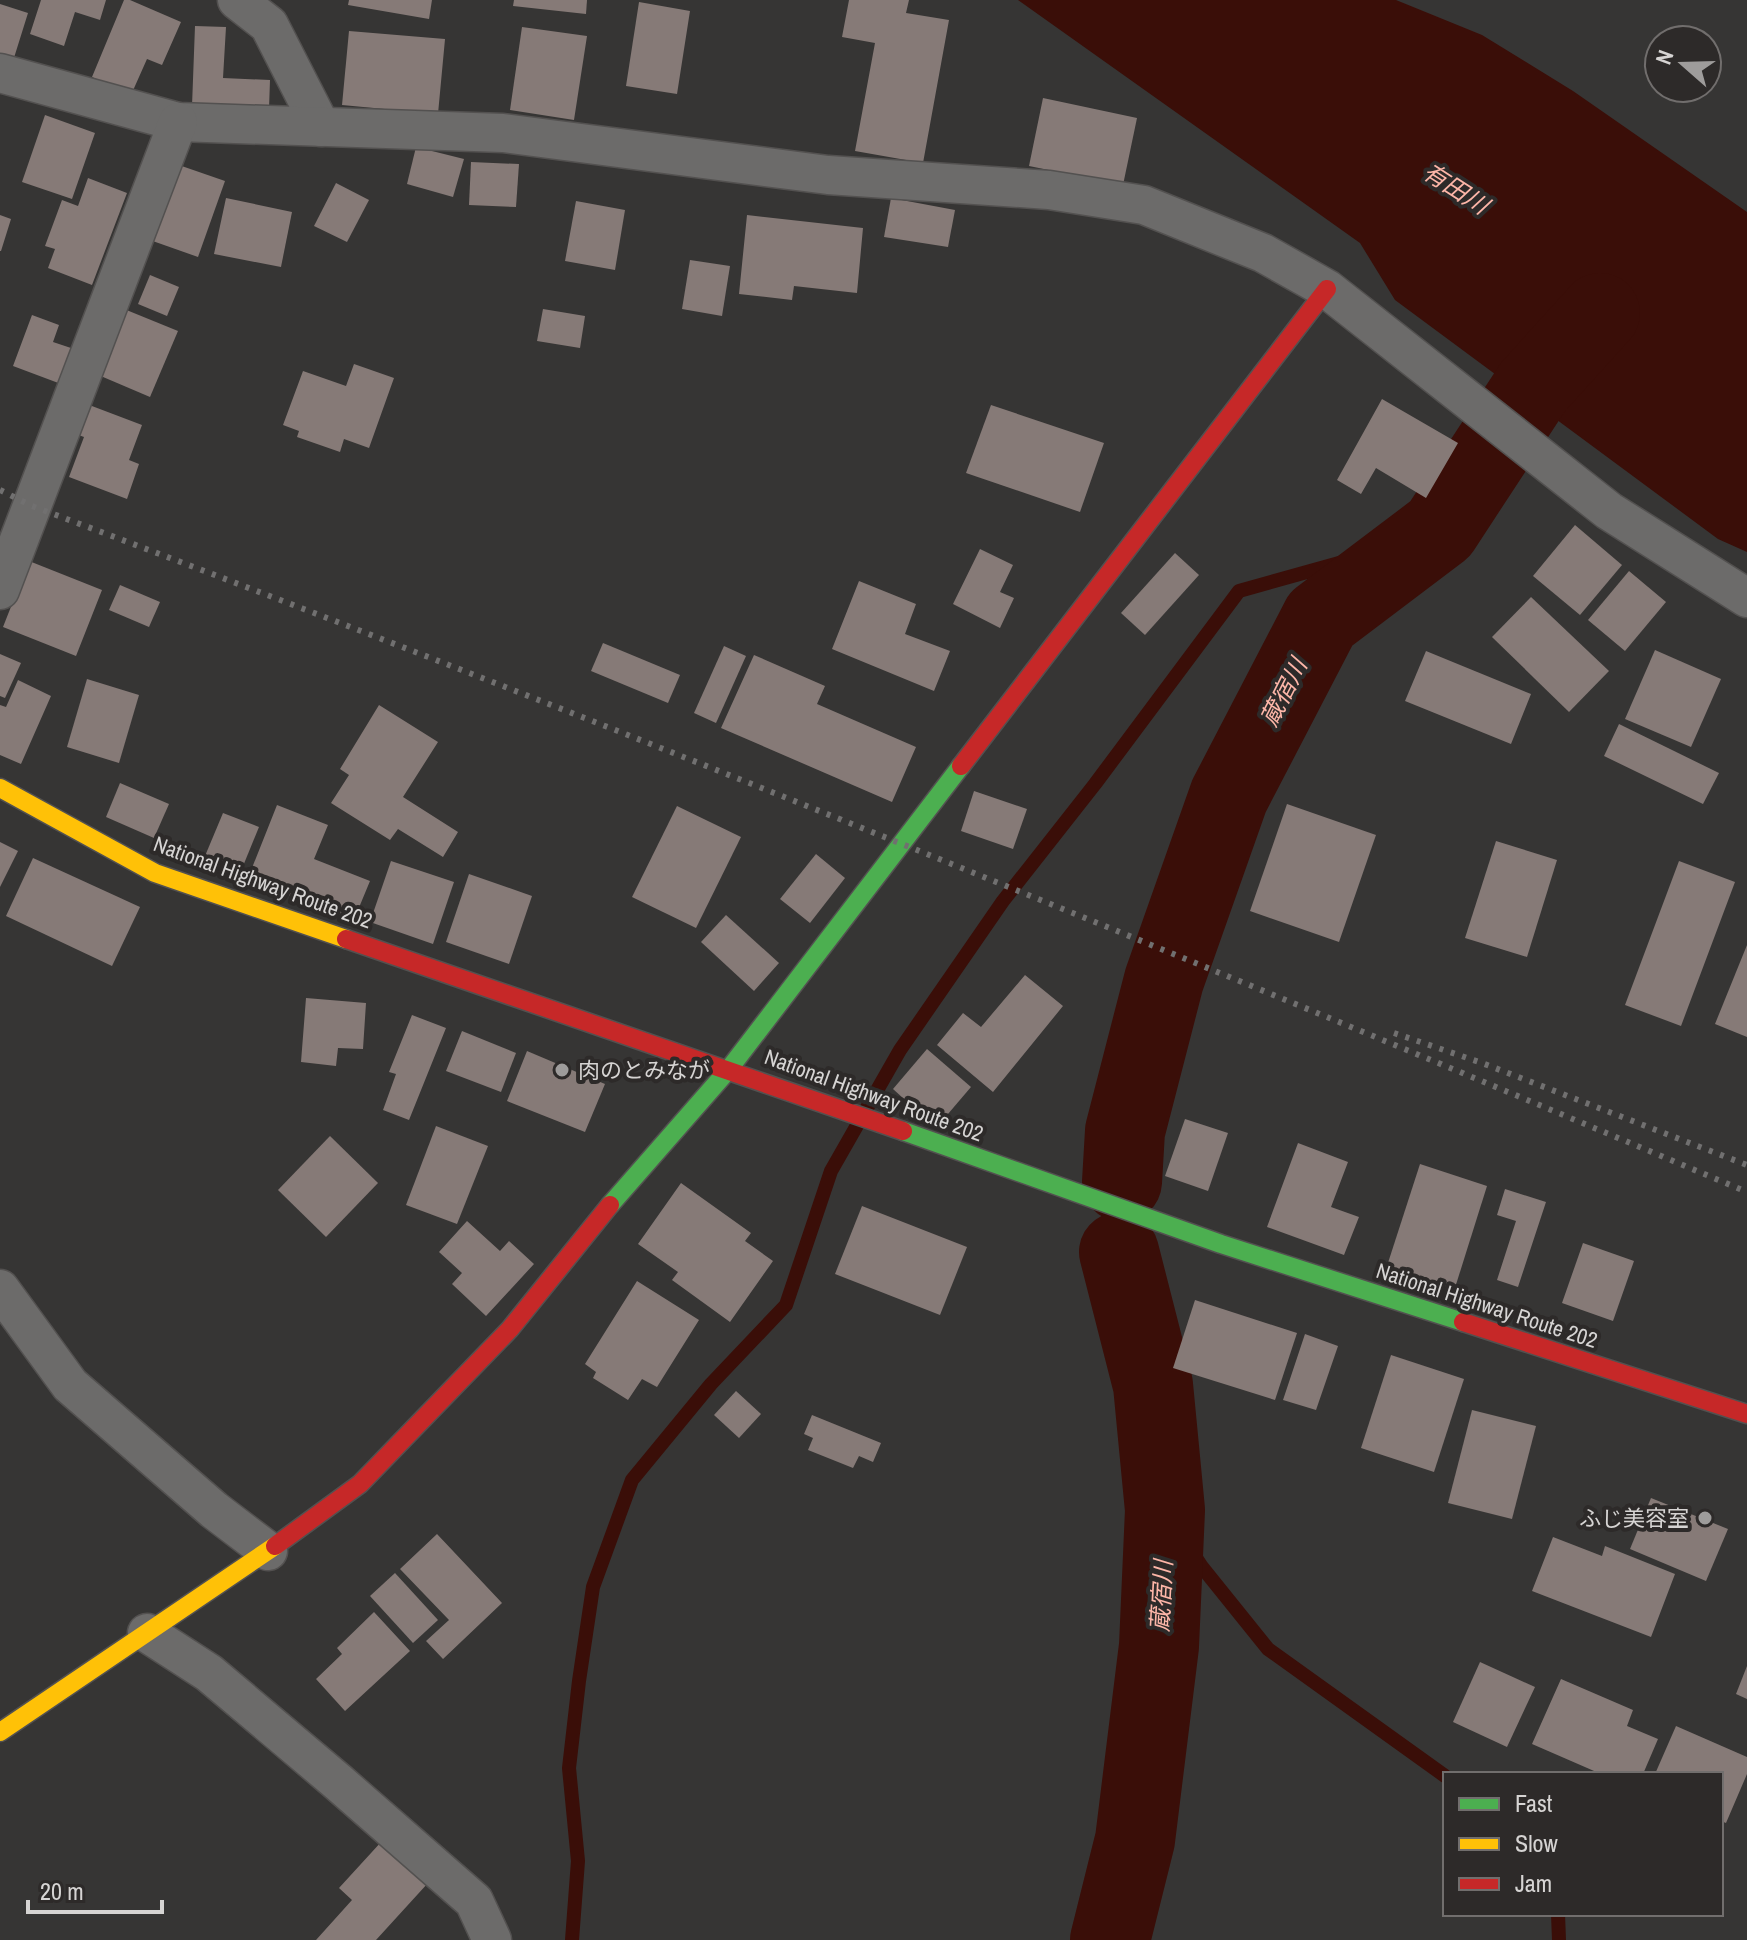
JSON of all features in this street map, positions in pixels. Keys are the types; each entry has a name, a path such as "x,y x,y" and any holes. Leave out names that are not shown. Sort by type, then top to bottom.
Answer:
{"main road":[{"path":"0,1732 268,1551 360,1484 510,1329 641,1167 729,1069 1327,289"},
{"name":"National Highway Route 202","path":"0,788 155,873 729,1069 1221,1244 1747,1414"}],"street":[{"path":"237,0 269,25 321,127"},
{"path":"0,73 178,122 503,133 828,175 1049,190 1144,205 1263,253 1327,289 1609,511 1747,598"},
{"path":"0,590 178,122"},
{"path":"0,1289 70,1385 214,1510 268,1551"},
{"path":"147,1633 209,1673 474,1901 492,1940"}],"water":[{"name":"有田川","path":"1018,0 1396,0 1482,35 1573,91 1747,212 1747,552 1718,539 1395,300 1360,243"}],"building":[{"path":"41,0 106,0 100,20 75,12 64,46 30,34"},
{"path":"124,0 181,22 162,65 147,59 131,95 92,77"},
{"path":"349,0 432,0 429,19 348,5"},
{"path":"514,0 587,0 586,14 513,6"},
{"path":"849,0 909,0 906,13 949,20 923,163 855,151 875,43 842,37"},
{"path":"639,2 690,11 677,94 626,86"},
{"path":"0,4 28,13 13,61 0,58"},
{"path":"195,26 226,27 223,78 270,80 269,109 192,106"},
{"path":"522,27 587,36 574,120 510,110"},
{"path":"349,31 445,39 438,114 342,105"},
{"path":"1043,98 1137,118 1123,185 1029,166"},
{"path":"45,115 95,133 72,199 22,182"},
{"path":"416,147 464,159 453,197 407,184"},
{"path":"471,162 519,164 516,207 469,205"},
{"path":"173,163 225,181 198,257 147,239"},
{"path":"88,178 127,193 92,285 48,268 55,249 45,246 62,200 78,206"},
{"path":"336,183 369,200 347,242 314,226"},
{"path":"226,198 292,212 281,267 214,254"},
{"path":"891,198 955,210 948,247 884,237"},
{"path":"576,201 625,210 615,270 565,261"},
{"path":"0,215 11,219 1,251 0,251"},
{"path":"747,215 863,228 857,293 794,286 792,300 739,294"},
{"path":"690,260 730,266 722,316 682,309"},
{"path":"150,275 179,287 167,316 138,304"},
{"path":"124,309 178,331 150,397 96,374"},
{"path":"543,309 585,316 580,348 537,341"},
{"path":"32,315 59,325 53,342 74,349 61,384 13,366"},
{"path":"354,364 394,378 369,448 344,439 340,452 297,437 299,431 283,425 303,371 346,386"},
{"path":"1382,399 1458,443 1426,498 1376,468 1361,494 1337,480"},
{"path":"84,403 142,425 129,460 139,464 127,499 69,477 84,437 73,433"},
{"path":"991,405 1104,443 1080,512 966,473"},
{"path":"1575,525 1622,565 1580,615 1533,576"},
{"path":"980,549 1013,565 1000,592 1014,598 1000,628 953,604"},
{"path":"1175,553 1199,575 1145,635 1121,613"},
{"path":"29,561 102,590 76,656 3,627"},
{"path":"1629,571 1666,602 1625,651 1588,620"},
{"path":"859,581 916,604 905,634 950,651 934,691 832,649"},
{"path":"120,585 160,602 149,627 109,610"},
{"path":"1531,597 1609,671 1569,712 1492,637"},
{"path":"603,643 680,675 668,703 591,671"},
{"path":"724,646 746,656 716,723 694,713"},
{"path":"1655,650 1721,679 1691,747 1625,719"},
{"path":"1426,651 1531,694 1511,744 1405,701"},
{"path":"0,654 21,663 5,698 0,696"},
{"path":"754,655 825,686 817,704 916,747 892,802 721,728"},
{"path":"87,679 139,695 119,763 67,747"},
{"path":"18,680 51,696 21,764 0,755 0,705 6,707"},
{"path":"379,705 438,742 403,797 458,832 443,857 398,829 390,840 331,803 349,775 340,769"},
{"path":"1619,724 1719,773 1703,804 1604,756"},
{"path":"120,783 169,804 154,838 106,817"},
{"path":"974,791 1027,809 1013,849 961,831"},
{"path":"1287,804 1376,835 1339,942 1250,911"},
{"path":"277,805 328,825 314,859 370,881 353,922 248,878"},
{"path":"677,806 741,837 696,928 632,897"},
{"path":"223,813 259,827 241,871 205,856"},
{"path":"1496,841 1557,860 1527,957 1465,938"},
{"path":"0,842 18,851 0,887"},
{"path":"816,854 845,878 810,923 780,899"},
{"path":"33,858 140,907 112,966 6,916"},
{"path":"391,861 454,882 433,944 370,922"},
{"path":"1679,861 1735,882 1681,1026 1625,1005"},
{"path":"469,874 532,896 509,964 446,942"},
{"path":"726,915 779,963 754,991 701,942"},
{"path":"1747,945 1747,1037 1715,1024"},
{"path":"1025,975 1063,1006 993,1092 937,1045 963,1013 981,1027"},
{"path":"306,998 366,1003 363,1049 338,1048 336,1066 301,1062"},
{"path":"412,1015 446,1028 409,1120 383,1110 396,1074 389,1072"},
{"path":"462,1031 516,1053 501,1092 446,1071"},
{"path":"927,1049 971,1087 936,1128 893,1089"},
{"path":"527,1051 605,1084 585,1132 507,1101"},
{"path":"1185,1119 1228,1133 1208,1191 1165,1176"},
{"path":"436,1126 488,1146 457,1224 406,1205"},
{"path":"330,1136 378,1183 326,1237 278,1190"},
{"path":"1298,1143 1348,1162 1331,1207 1359,1217 1344,1255 1267,1227"},
{"path":"1420,1164 1487,1186 1454,1291 1386,1269"},
{"path":"681,1183 751,1233 745,1241 773,1261 730,1322 672,1280 678,1272 638,1244"},
{"path":"1505,1189 1546,1202 1518,1287 1497,1280 1516,1221 1497,1215"},
{"path":"862,1206 967,1247 940,1315 835,1274"},
{"path":"467,1221 500,1251 509,1241 534,1264 486,1316 452,1284 462,1273 439,1252"},
{"path":"1583,1243 1634,1261 1613,1321 1562,1303"},
{"path":"637,1281 699,1320 657,1387 642,1379 628,1400 593,1378 596,1372 585,1364"},
{"path":"1195,1300 1297,1333 1275,1400 1173,1368"},
{"path":"1305,1334 1338,1346 1316,1410 1283,1400"},
{"path":"1391,1355 1464,1379 1434,1472 1361,1448"},
{"path":"736,1391 761,1414 739,1438 714,1415"},
{"path":"1472,1410 1536,1426 1512,1519 1448,1503"},
{"path":"812,1415 881,1443 873,1462 859,1456 853,1468 808,1450 813,1438 804,1434"},
{"path":"1651,1498 1728,1529 1706,1581 1630,1549"},
{"path":"437,1534 502,1603 443,1659 426,1641 449,1620 400,1569"},
{"path":"1553,1537 1602,1556 1605,1546 1675,1574 1651,1637 1532,1591"},
{"path":"395,1573 438,1620 413,1643 370,1596"},
{"path":"374,1612 410,1651 345,1711 316,1679 342,1654 337,1648"},
{"path":"1480,1662 1535,1687 1507,1747 1453,1722"},
{"path":"1747,1666 1747,1699 1736,1694"},
{"path":"1561,1679 1633,1710 1627,1726 1658,1739 1644,1772 1596,1772 1532,1744"},
{"path":"1676,1726 1747,1757 1747,1774 1726,1823 1723,1822 1723,1772 1656,1772"},
{"path":"382,1841 428,1883 376,1940 316,1940 352,1900 339,1888"}],"waterway":[{"name":"蔵宿川","path":"1122,1182 1125,1131 1164,980 1229,796 1321,619 1440,529 1533,387 1600,313"},
{"path":"572,1940 578,1861 569,1768 579,1681 593,1587 632,1480 711,1384 786,1305 831,1171 900,1050 1003,901 1239,591 1418,541 1519,386 1517,376"},
{"name":"蔵宿川","path":"1110,1940 1135,1840 1159,1646 1165,1510 1153,1385 1119,1252"},
{"path":"1165,1510 1202,1567 1268,1649 1443,1775"},
{"path":"1558,1916 1559,1940"}],"railway":[{"path":"0,490 32,506 464,671 893,840 1747,1192"},
{"path":"1394,1033 1482,1063 1747,1165"}],"traffic: fast":[{"path":"610,1205 729,1069 961,766"},
{"path":"903,1131 1221,1244 1463,1322"}],"traffic: slow":[{"path":"0,788 155,873 346,939"},
{"path":"0,1732 275,1546"}],"traffic: jam":[{"path":"961,766 1327,289"},
{"path":"346,939 903,1131"},
{"path":"275,1546 360,1484 510,1329 610,1205"},
{"path":"1463,1322 1747,1414"}],"place":[{"name":"肉のとみなが","path":"562,1070"},
{"name":"ふじ美容室","path":"1705,1518"}]}
